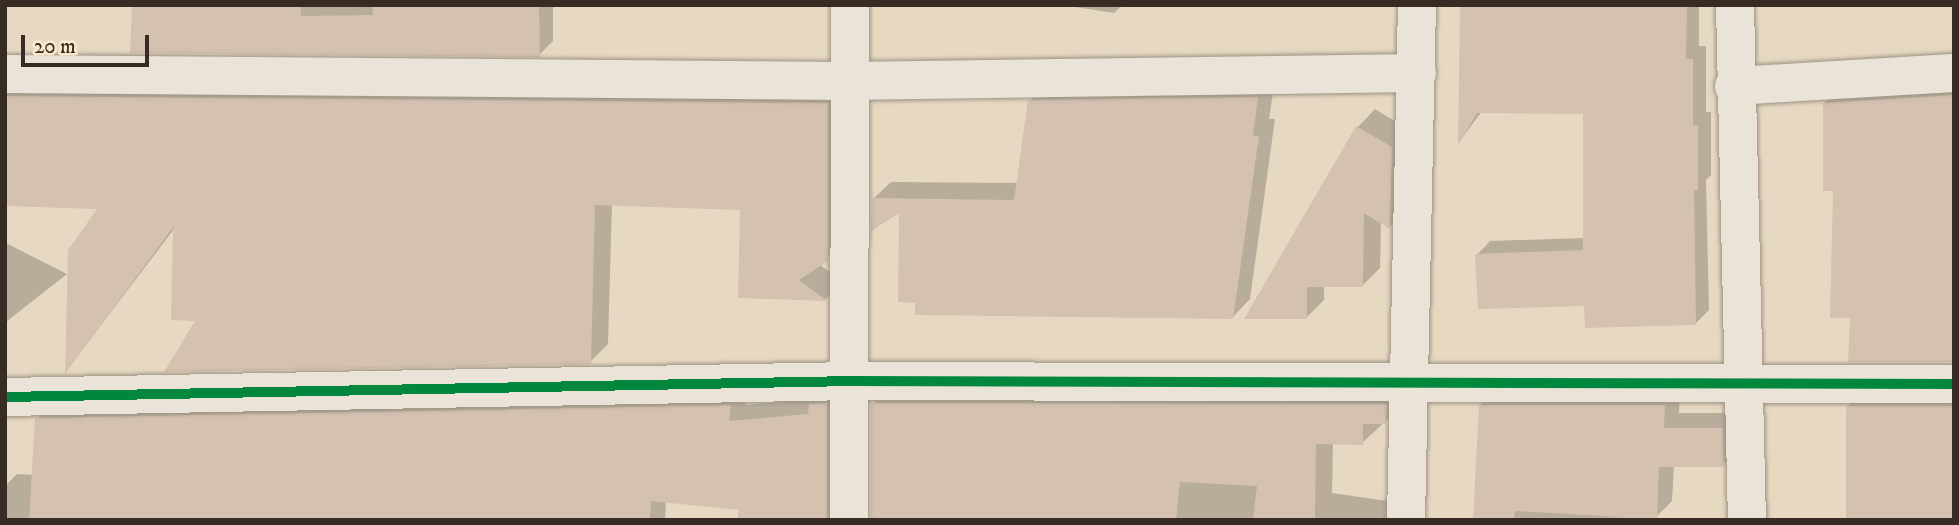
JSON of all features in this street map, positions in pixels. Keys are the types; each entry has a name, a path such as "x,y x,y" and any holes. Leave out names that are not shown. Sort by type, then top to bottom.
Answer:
{"street":[{"path":"849,520 850,5"},
{"path":"1406,520 1406,385 1417,5"},
{"path":"1735,5 1734,86 1747,520"},
{"path":"5,74 848,81 1417,73"},
{"path":"1734,86 1954,73"},
{"path":"5,397 851,381 1406,385 1954,384"}],"building":[{"path":"132,5 301,5 301,16 373,15 372,5 539,5 540,57 130,53"},
{"path":"1460,5 1687,5 1686,59 1693,59 1693,125 1698,125 1698,190 1694,190 1696,325 1585,328 1584,306 1478,309 1475,254 1583,250 1583,114 1477,113 1458,145"},
{"path":"1954,95 1954,362 1848,362 1850,318 1830,318 1833,191 1823,191 1823,103"},
{"path":"5,96 828,103 828,261 799,280 827,301 738,298 740,210 595,205 591,364 164,372 195,321 171,320 173,227 65,374 68,250 97,209 5,206"},
{"path":"1258,97 1253,136 1259,136 1233,319 915,315 915,303 898,302 899,213 871,231 872,198 1014,200 1028,100"},
{"path":"1356,126 1392,147 1390,229 1364,213 1363,287 1307,287 1307,319 1244,319"},
{"path":"827,403 827,520 737,520 739,510 651,501 650,520 29,520 35,418 731,405 729,421 808,414 809,404"},
{"path":"871,403 1387,404 1386,424 1363,424 1363,445 1316,444 1315,520 1253,520 1257,486 1180,482 1176,520 871,520"},
{"path":"1479,405 1665,405 1664,428 1723,428 1724,467 1659,467 1657,519 1515,511 1514,520 1473,520"},
{"path":"1846,406 1954,406 1954,520 1846,520"}],"cycle path":[{"path":"5,397 851,381 1954,384"}]}
